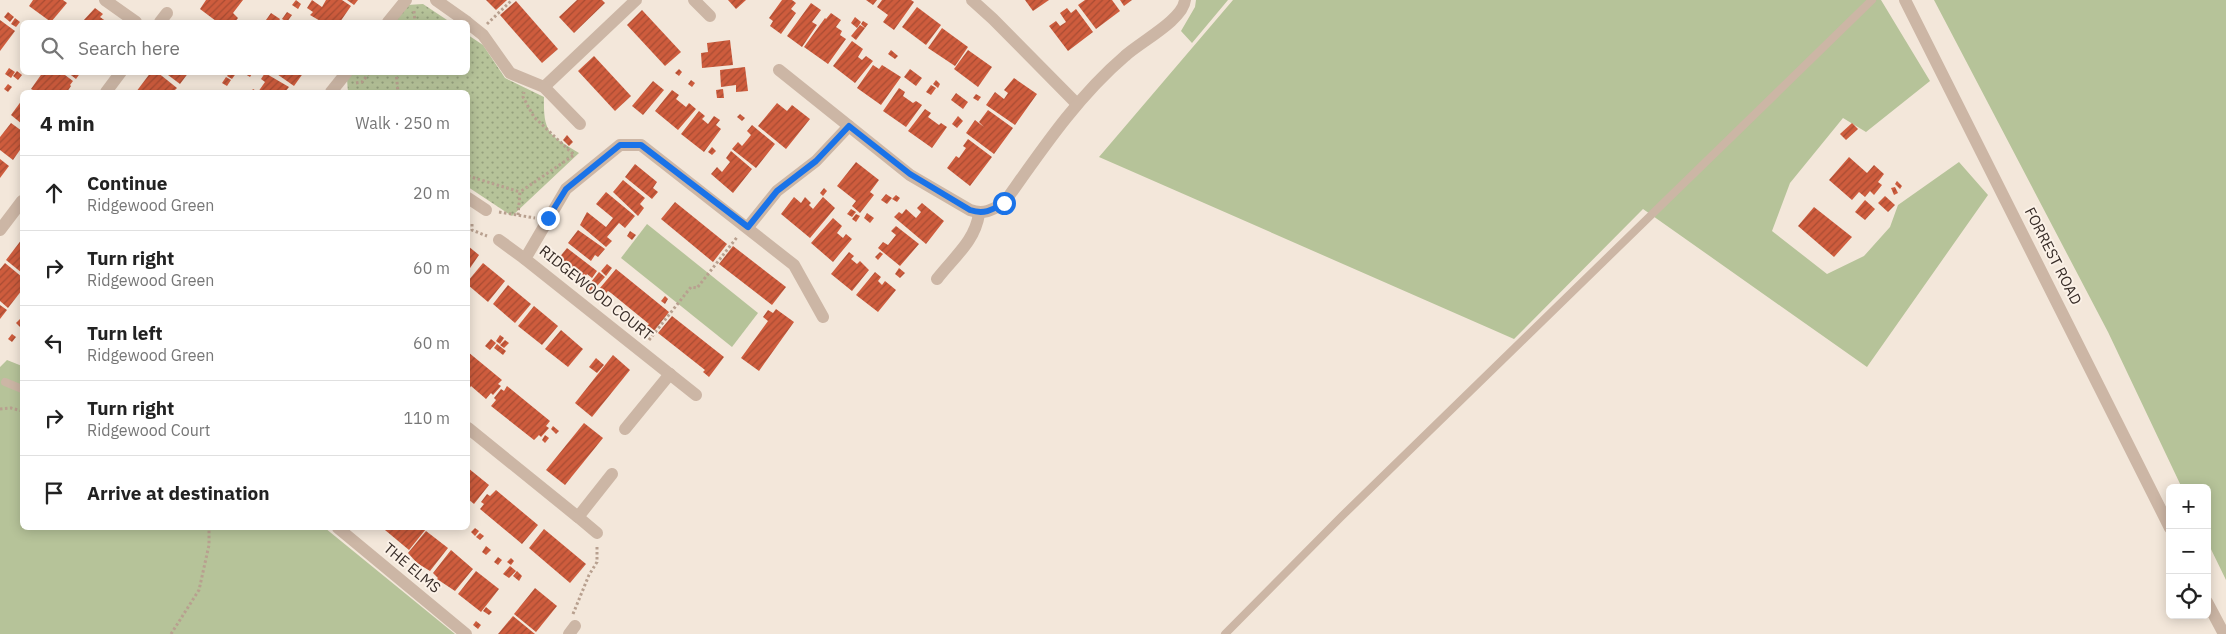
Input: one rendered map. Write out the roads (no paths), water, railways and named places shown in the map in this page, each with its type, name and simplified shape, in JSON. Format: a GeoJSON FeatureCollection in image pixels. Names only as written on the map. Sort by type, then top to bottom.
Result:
{"type":"FeatureCollection","features":[{"type":"Feature","properties":{"kind":"street"},"geometry":{"type":"LineString","coordinates":[[105,0],[133,20]]}},
{"type":"Feature","properties":{"kind":"street"},"geometry":{"type":"LineString","coordinates":[[390,20],[406,0]]}},
{"type":"Feature","properties":{"kind":"street"},"geometry":{"type":"LineString","coordinates":[[436,0],[463,20]]}},
{"type":"Feature","properties":{"kind":"street"},"geometry":{"type":"LineString","coordinates":[[544,87],[636,0]]}},
{"type":"Feature","properties":{"kind":"street"},"geometry":{"type":"LineString","coordinates":[[694,0],[710,16]]}},
{"type":"Feature","properties":{"kind":"street"},"geometry":{"type":"LineString","coordinates":[[972,0],[1076,103]]}},
{"type":"Feature","properties":{"kind":"street"},"geometry":{"type":"LineString","coordinates":[[779,70],[910,174],[979,214],[988,212],[1004,203],[1076,103],[1125,55],[1175,18],[1185,5],[1185,0]]}},
{"type":"Feature","properties":{"kind":"street","name":"FORREST ROAD"},"geometry":{"type":"LineString","coordinates":[[1905,0],[2166,520]]}},
{"type":"Feature","properties":{"kind":"street"},"geometry":{"type":"LineString","coordinates":[[470,25],[483,34],[510,73],[544,87],[580,124]]}},
{"type":"Feature","properties":{"kind":"street"},"geometry":{"type":"LineString","coordinates":[[108,90],[119,75]]}},
{"type":"Feature","properties":{"kind":"street"},"geometry":{"type":"LineString","coordinates":[[336,90],[345,75]]}},
{"type":"Feature","properties":{"kind":"street"},"geometry":{"type":"LineString","coordinates":[[747,226],[777,191],[816,161],[849,126]]}},
{"type":"Feature","properties":{"kind":"street","name":"RIDGEWOOD COURT"},"geometry":{"type":"LineString","coordinates":[[696,395],[525,258],[566,189],[620,145],[641,145],[747,226],[794,265],[823,317]]}},
{"type":"Feature","properties":{"kind":"street"},"geometry":{"type":"LineString","coordinates":[[470,199],[486,210]]}},
{"type":"Feature","properties":{"kind":"street"},"geometry":{"type":"LineString","coordinates":[[0,230],[20,205]]}},
{"type":"Feature","properties":{"kind":"street"},"geometry":{"type":"LineString","coordinates":[[937,279],[973,234],[977,227],[979,214]]}},
{"type":"Feature","properties":{"kind":"street"},"geometry":{"type":"LineString","coordinates":[[499,240],[525,258]]}},
{"type":"Feature","properties":{"kind":"street"},"geometry":{"type":"LineString","coordinates":[[625,429],[670,374]]}},
{"type":"Feature","properties":{"kind":"street"},"geometry":{"type":"LineString","coordinates":[[470,430],[597,533]]}},
{"type":"Feature","properties":{"kind":"street"},"geometry":{"type":"LineString","coordinates":[[578,517],[612,474]]}},
{"type":"Feature","properties":{"kind":"street","name":"THE ELMS"},"geometry":{"type":"LineString","coordinates":[[340,530],[466,634]]}},
{"type":"Feature","properties":{"kind":"street"},"geometry":{"type":"LineString","coordinates":[[2211,610],[2224,634]]}},
{"type":"Feature","properties":{"kind":"lane"},"geometry":{"type":"LineString","coordinates":[[1225,634],[1341,517],[1872,0]]}},
{"type":"Feature","properties":{"kind":"lane"},"geometry":{"type":"LineString","coordinates":[[6,382],[20,388]]}}]}
